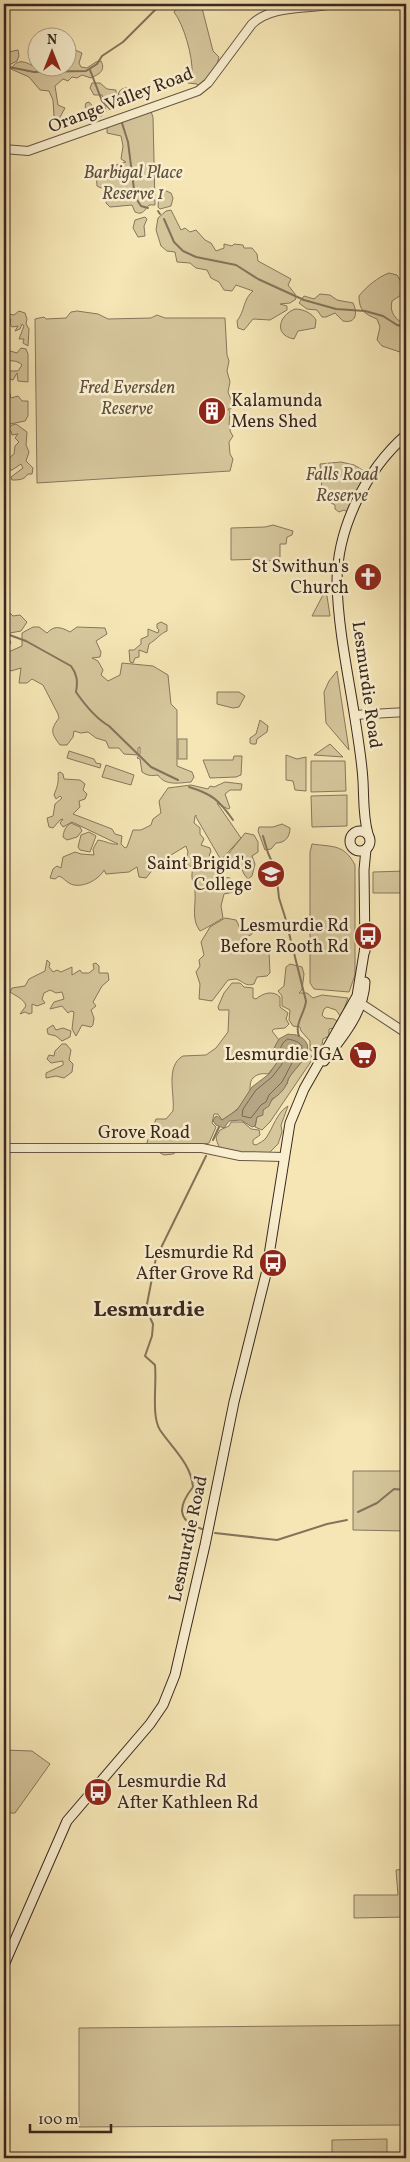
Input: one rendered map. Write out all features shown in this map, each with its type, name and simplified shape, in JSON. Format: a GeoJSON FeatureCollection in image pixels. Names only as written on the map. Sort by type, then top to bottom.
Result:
{"type":"FeatureCollection","features":[{"type":"Feature","properties":{"kind":"main road","name":"Lesmurdie Road"},"geometry":{"type":"LineString","coordinates":[[362,849],[370,842],[364,809],[363,774],[339,608],[337,582],[339,563],[348,524],[364,488],[379,464],[406,435]]}},
{"type":"Feature","properties":{"kind":"main road","name":"Lesmurdie Road"},"geometry":{"type":"LineString","coordinates":[[362,849],[353,847],[351,839],[357,832],[364,809]]}},
{"type":"Feature","properties":{"kind":"main road"},"geometry":{"type":"LineString","coordinates":[[357,832],[363,831],[368,834]]}},
{"type":"Feature","properties":{"kind":"main road","name":"Lesmurdie Road"},"geometry":{"type":"LineString","coordinates":[[4,1965],[67,1821],[150,1724],[163,1705],[175,1675],[205,1545],[234,1402],[266,1274],[283,1157],[290,1123],[297,1103],[309,1079],[340,1040],[359,1005],[359,990],[365,947],[362,849]]}},
{"type":"Feature","properties":{"kind":"street","name":"Orange Valley Road"},"geometry":{"type":"LineString","coordinates":[[4,150],[28,151],[198,91],[208,83],[252,24],[261,16],[276,11],[334,4]]}},
{"type":"Feature","properties":{"kind":"street"},"geometry":{"type":"LineString","coordinates":[[354,715],[406,712]]}},
{"type":"Feature","properties":{"kind":"street"},"geometry":{"type":"LineString","coordinates":[[359,1005],[406,1033]]}},
{"type":"Feature","properties":{"kind":"street","name":"Grove Road"},"geometry":{"type":"LineString","coordinates":[[4,1148],[202,1148],[240,1156],[283,1157]]}},
{"type":"Feature","properties":{"kind":"green space"},"geometry":{"type":"Polygon","coordinates":[[[174,4],[201,4],[213,51],[219,57],[218,69],[199,90],[197,84],[188,83],[192,74],[191,59],[187,41],[174,12],[176,9],[174,4]]]}},
{"type":"Feature","properties":{"kind":"green space"},"geometry":{"type":"Polygon","coordinates":[[[18,50],[19,56],[17,61],[9,65],[4,63],[4,53],[18,50]]]}},
{"type":"Feature","properties":{"kind":"green space"},"geometry":{"type":"Polygon","coordinates":[[[78,51],[82,53],[79,63],[81,67],[87,68],[101,61],[103,67],[99,74],[91,78],[82,75],[78,77],[78,51]]]}},
{"type":"Feature","properties":{"kind":"green space"},"geometry":{"type":"Polygon","coordinates":[[[25,62],[28,64],[28,77],[11,69],[17,63],[25,62]]]}},
{"type":"Feature","properties":{"kind":"green space"},"geometry":{"type":"Polygon","coordinates":[[[30,78],[71,78],[68,81],[63,79],[55,86],[58,105],[65,108],[59,119],[54,116],[53,100],[49,91],[40,90],[30,78]]]}},
{"type":"Feature","properties":{"kind":"green space"},"geometry":{"type":"Polygon","coordinates":[[[92,83],[100,83],[107,89],[116,90],[116,97],[112,100],[113,108],[105,104],[102,95],[94,95],[90,88],[92,83]]]}},
{"type":"Feature","properties":{"kind":"green space"},"geometry":{"type":"Polygon","coordinates":[[[126,88],[132,90],[134,96],[132,102],[126,104],[120,102],[118,96],[120,90],[126,88]]]}},
{"type":"Feature","properties":{"kind":"green space"},"geometry":{"type":"Polygon","coordinates":[[[89,102],[95,109],[99,104],[105,106],[106,112],[102,116],[93,115],[85,107],[86,103],[89,102]]]}},
{"type":"Feature","properties":{"kind":"green space","name":"Barbigal Place Reserve 1"},"geometry":{"type":"Polygon","coordinates":[[[150,109],[153,117],[155,205],[149,205],[144,212],[140,213],[135,212],[132,205],[110,207],[106,203],[107,195],[103,191],[105,186],[101,188],[97,186],[96,171],[126,162],[121,159],[123,146],[121,136],[107,133],[107,126],[150,109]]]}},
{"type":"Feature","properties":{"kind":"green space"},"geometry":{"type":"Polygon","coordinates":[[[164,190],[171,193],[173,198],[171,206],[160,209],[158,207],[159,191],[164,190]]]}},
{"type":"Feature","properties":{"kind":"green space"},"geometry":{"type":"Polygon","coordinates":[[[171,210],[181,230],[185,228],[190,232],[196,230],[205,240],[211,243],[216,251],[224,248],[224,244],[232,246],[234,244],[243,245],[244,248],[252,248],[257,254],[258,261],[291,279],[288,285],[295,294],[296,299],[290,303],[280,304],[287,306],[287,310],[270,320],[253,319],[244,330],[238,328],[237,321],[247,298],[253,291],[236,285],[232,291],[224,290],[219,282],[211,278],[207,270],[196,268],[190,263],[177,262],[175,252],[167,251],[161,246],[156,230],[158,218],[166,211],[171,210]]]}},
{"type":"Feature","properties":{"kind":"green space"},"geometry":{"type":"Polygon","coordinates":[[[145,217],[147,219],[144,226],[145,236],[138,237],[133,228],[135,220],[145,217]]]}},
{"type":"Feature","properties":{"kind":"green space"},"geometry":{"type":"Polygon","coordinates":[[[389,273],[397,275],[404,293],[392,301],[391,305],[394,316],[406,325],[406,354],[382,346],[377,340],[380,327],[377,319],[366,313],[360,305],[359,296],[369,286],[389,273]]]}},
{"type":"Feature","properties":{"kind":"green space"},"geometry":{"type":"Polygon","coordinates":[[[320,294],[330,295],[337,300],[353,303],[355,317],[351,321],[343,321],[335,313],[322,317],[317,310],[307,309],[299,303],[304,296],[314,299],[320,294]]]}},
{"type":"Feature","properties":{"kind":"green space"},"geometry":{"type":"Polygon","coordinates":[[[295,309],[307,312],[316,320],[315,328],[298,331],[294,339],[287,337],[283,333],[281,325],[285,316],[295,309]]]}},
{"type":"Feature","properties":{"kind":"green space"},"geometry":{"type":"Polygon","coordinates":[[[19,311],[25,313],[27,319],[26,324],[29,329],[28,346],[23,343],[24,339],[19,339],[24,326],[22,324],[20,329],[15,331],[18,326],[12,327],[10,324],[11,319],[5,319],[9,314],[14,315],[19,311]]]}},
{"type":"Feature","properties":{"kind":"green space","name":"Fred Eversden Reserve"},"geometry":{"type":"Polygon","coordinates":[[[71,312],[98,314],[108,319],[151,318],[157,315],[165,318],[225,318],[229,361],[227,371],[230,382],[228,392],[233,404],[231,409],[228,409],[230,412],[230,431],[233,436],[229,442],[230,454],[233,459],[230,471],[37,483],[35,319],[44,317],[46,319],[66,318],[71,312]]]}},
{"type":"Feature","properties":{"kind":"green space"},"geometry":{"type":"Polygon","coordinates":[[[21,348],[26,349],[28,354],[28,382],[18,381],[17,373],[13,380],[9,379],[5,383],[9,371],[18,371],[22,365],[13,361],[4,362],[4,356],[10,351],[17,353],[21,348]]]}},
{"type":"Feature","properties":{"kind":"green space"},"geometry":{"type":"Polygon","coordinates":[[[4,387],[9,390],[11,398],[18,396],[22,401],[28,401],[28,416],[25,421],[10,424],[6,417],[4,418],[4,387]]]}},
{"type":"Feature","properties":{"kind":"green space"},"geometry":{"type":"Polygon","coordinates":[[[16,424],[27,432],[26,445],[29,452],[26,461],[33,468],[32,474],[28,474],[21,479],[12,480],[11,477],[23,468],[21,464],[12,470],[4,471],[4,462],[14,454],[15,446],[19,442],[15,438],[18,434],[12,435],[8,429],[16,424]]]}},
{"type":"Feature","properties":{"kind":"green space","name":"Falls Road Reserve"},"geometry":{"type":"Polygon","coordinates":[[[341,462],[354,465],[371,475],[351,514],[344,510],[339,512],[335,509],[335,505],[320,497],[322,490],[320,464],[341,462]]]}},
{"type":"Feature","properties":{"kind":"green space"},"geometry":{"type":"Polygon","coordinates":[[[273,525],[293,531],[292,535],[287,537],[286,544],[280,544],[280,559],[269,561],[263,566],[262,559],[231,560],[231,528],[273,525]]]}},
{"type":"Feature","properties":{"kind":"green space"},"geometry":{"type":"Polygon","coordinates":[[[324,593],[327,596],[330,616],[312,616],[324,593]]]}},
{"type":"Feature","properties":{"kind":"green space"},"geometry":{"type":"Polygon","coordinates":[[[4,607],[13,616],[20,615],[27,622],[21,631],[10,633],[8,636],[11,643],[4,648],[4,607]]]}},
{"type":"Feature","properties":{"kind":"green space"},"geometry":{"type":"Polygon","coordinates":[[[161,622],[167,625],[167,631],[149,644],[147,653],[139,650],[139,657],[135,658],[133,663],[130,662],[129,650],[134,650],[141,644],[141,639],[148,636],[148,629],[158,633],[157,624],[161,622]]]}},
{"type":"Feature","properties":{"kind":"green space"},"geometry":{"type":"Polygon","coordinates":[[[33,627],[39,627],[47,633],[55,628],[61,628],[70,632],[77,627],[105,628],[107,634],[96,641],[101,652],[100,657],[92,658],[98,661],[103,670],[101,675],[108,681],[120,675],[122,663],[153,666],[168,675],[171,704],[177,710],[177,766],[192,772],[194,777],[191,782],[168,782],[158,775],[151,776],[146,774],[142,772],[140,759],[137,758],[140,754],[140,747],[138,748],[138,755],[124,754],[119,748],[109,748],[106,741],[96,738],[88,732],[74,731],[73,737],[67,745],[60,745],[53,731],[59,718],[58,714],[43,685],[32,679],[27,683],[19,683],[21,668],[11,671],[5,661],[4,654],[22,646],[22,633],[33,627]]]}},
{"type":"Feature","properties":{"kind":"green space"},"geometry":{"type":"Polygon","coordinates":[[[337,671],[349,750],[326,723],[324,692],[329,681],[337,671]]]}},
{"type":"Feature","properties":{"kind":"green space"},"geometry":{"type":"Polygon","coordinates":[[[217,692],[239,692],[245,696],[239,707],[233,708],[217,704],[217,692]]]}},
{"type":"Feature","properties":{"kind":"green space"},"geometry":{"type":"Polygon","coordinates":[[[260,720],[268,726],[267,732],[257,739],[256,744],[252,744],[250,743],[250,738],[256,734],[260,720]]]}},
{"type":"Feature","properties":{"kind":"green space"},"geometry":{"type":"Polygon","coordinates":[[[178,739],[187,739],[187,759],[178,759],[178,739]]]}},
{"type":"Feature","properties":{"kind":"green space"},"geometry":{"type":"Polygon","coordinates":[[[330,744],[343,757],[314,755],[330,744]]]}},
{"type":"Feature","properties":{"kind":"green space"},"geometry":{"type":"Polygon","coordinates":[[[69,751],[94,759],[96,763],[101,764],[100,768],[67,758],[69,751]]]}},
{"type":"Feature","properties":{"kind":"green space"},"geometry":{"type":"Polygon","coordinates":[[[286,755],[297,759],[306,757],[306,791],[295,790],[293,781],[286,780],[286,755]]]}},
{"type":"Feature","properties":{"kind":"green space"},"geometry":{"type":"Polygon","coordinates":[[[234,756],[242,756],[241,775],[236,777],[210,778],[203,760],[233,760],[234,756]]]}},
{"type":"Feature","properties":{"kind":"green space"},"geometry":{"type":"Polygon","coordinates":[[[311,761],[345,761],[346,791],[311,792],[311,761]]]}},
{"type":"Feature","properties":{"kind":"green space"},"geometry":{"type":"Polygon","coordinates":[[[106,765],[134,775],[131,785],[102,777],[106,765]]]}},
{"type":"Feature","properties":{"kind":"green space"},"geometry":{"type":"Polygon","coordinates":[[[58,773],[63,774],[64,779],[80,780],[85,784],[83,790],[87,794],[85,799],[79,801],[80,807],[73,814],[112,829],[115,834],[122,836],[121,844],[125,848],[133,830],[141,830],[151,825],[153,819],[161,813],[159,801],[168,788],[191,785],[208,789],[210,786],[214,787],[225,782],[242,784],[241,790],[230,790],[225,794],[230,808],[228,809],[217,803],[241,838],[221,860],[196,815],[194,823],[200,828],[200,834],[204,839],[201,845],[210,848],[211,852],[209,855],[213,859],[211,863],[222,877],[230,878],[235,887],[234,892],[224,894],[221,906],[223,918],[200,931],[197,926],[195,892],[192,881],[193,868],[185,863],[188,852],[186,846],[161,861],[161,866],[154,868],[146,878],[139,877],[137,867],[129,872],[106,874],[104,870],[94,880],[84,885],[73,885],[59,876],[55,879],[50,878],[53,869],[57,866],[61,868],[63,857],[75,852],[94,855],[93,849],[98,840],[118,844],[72,822],[63,827],[60,823],[63,819],[53,828],[49,827],[47,818],[53,816],[55,804],[62,798],[60,796],[56,799],[54,795],[58,782],[58,773]]]}},
{"type":"Feature","properties":{"kind":"green space"},"geometry":{"type":"Polygon","coordinates":[[[347,795],[347,826],[312,827],[311,796],[347,795]]]}},
{"type":"Feature","properties":{"kind":"green space"},"geometry":{"type":"Polygon","coordinates":[[[71,823],[80,827],[82,831],[77,837],[67,840],[63,837],[64,832],[71,823]]]}},
{"type":"Feature","properties":{"kind":"green space"},"geometry":{"type":"Polygon","coordinates":[[[282,824],[290,828],[288,837],[282,842],[276,843],[271,849],[265,850],[258,831],[259,827],[273,827],[282,824]]]}},
{"type":"Feature","properties":{"kind":"green space"},"geometry":{"type":"Polygon","coordinates":[[[89,832],[96,836],[90,852],[80,850],[78,847],[81,835],[89,832]]]}},
{"type":"Feature","properties":{"kind":"green space"},"geometry":{"type":"Polygon","coordinates":[[[245,833],[254,835],[258,842],[258,852],[252,856],[255,864],[252,876],[248,879],[240,865],[234,865],[230,870],[227,870],[226,865],[221,868],[228,855],[245,833]]]}},
{"type":"Feature","properties":{"kind":"green space"},"geometry":{"type":"Polygon","coordinates":[[[312,844],[332,846],[342,850],[347,853],[355,865],[355,975],[349,992],[314,989],[310,983],[310,852],[312,844]]]}},
{"type":"Feature","properties":{"kind":"green space"},"geometry":{"type":"Polygon","coordinates":[[[406,871],[406,893],[373,893],[373,872],[406,871]]]}},
{"type":"Feature","properties":{"kind":"green space"},"geometry":{"type":"Polygon","coordinates":[[[225,918],[236,920],[240,928],[251,926],[254,928],[252,934],[247,937],[246,943],[253,944],[269,952],[270,973],[267,976],[257,977],[254,984],[251,985],[236,979],[228,980],[212,1001],[199,999],[200,984],[196,972],[200,966],[199,960],[204,955],[201,942],[210,927],[225,918]]]}},
{"type":"Feature","properties":{"kind":"green space"},"geometry":{"type":"Polygon","coordinates":[[[47,960],[53,972],[57,970],[61,972],[72,967],[72,975],[80,970],[82,973],[89,973],[94,969],[93,964],[96,963],[99,966],[99,973],[108,973],[109,980],[102,986],[93,1002],[96,1006],[91,1010],[94,1018],[93,1025],[91,1027],[82,1025],[76,1036],[72,1029],[74,1012],[68,1013],[62,1006],[50,1009],[54,1002],[64,999],[62,992],[56,993],[50,990],[44,993],[42,999],[45,1003],[37,1006],[32,1004],[32,1013],[25,1012],[20,1014],[26,1006],[24,1001],[10,992],[12,988],[25,986],[29,979],[45,971],[47,960]]]}},
{"type":"Feature","properties":{"kind":"green space"},"geometry":{"type":"Polygon","coordinates":[[[290,964],[302,967],[304,974],[302,990],[299,993],[307,993],[313,998],[322,995],[348,998],[341,1017],[336,1010],[327,1007],[324,1009],[322,1015],[325,1018],[337,1021],[334,1028],[329,1029],[329,1036],[323,1039],[322,1045],[314,1052],[310,1050],[310,1041],[301,1031],[300,1027],[293,1026],[289,1020],[290,1010],[282,1006],[282,996],[278,991],[284,986],[286,967],[290,964]]]}},
{"type":"Feature","properties":{"kind":"green space"},"geometry":{"type":"Polygon","coordinates":[[[232,983],[240,983],[244,987],[253,988],[253,998],[256,999],[268,993],[280,997],[280,1007],[288,1013],[286,1019],[289,1024],[285,1028],[272,1031],[279,1040],[273,1050],[274,1057],[278,1062],[268,1074],[260,1074],[253,1078],[247,1097],[234,1112],[222,1120],[218,1114],[214,1114],[212,1123],[216,1127],[209,1143],[164,1155],[146,1145],[156,1119],[166,1119],[173,1111],[172,1073],[174,1066],[183,1056],[206,1055],[216,1048],[228,1032],[229,1010],[219,1010],[218,1007],[224,993],[232,983]]]}},
{"type":"Feature","properties":{"kind":"green space"},"geometry":{"type":"Polygon","coordinates":[[[53,1025],[56,1030],[63,1028],[71,1031],[70,1037],[62,1041],[56,1036],[48,1034],[47,1029],[53,1025]]]}},
{"type":"Feature","properties":{"kind":"green space"},"geometry":{"type":"Polygon","coordinates":[[[62,1044],[66,1044],[71,1050],[69,1060],[73,1064],[72,1072],[64,1078],[56,1076],[46,1078],[46,1073],[63,1065],[63,1061],[51,1063],[47,1059],[49,1055],[54,1056],[55,1051],[62,1044]]]}},
{"type":"Feature","properties":{"kind":"green space"},"geometry":{"type":"Polygon","coordinates":[[[309,1053],[312,1060],[270,1122],[262,1130],[255,1127],[257,1117],[262,1115],[263,1110],[287,1084],[289,1077],[309,1053]]]}},
{"type":"Feature","properties":{"kind":"green space"},"geometry":{"type":"Polygon","coordinates":[[[288,1106],[281,1125],[282,1132],[278,1144],[268,1154],[233,1153],[220,1148],[218,1145],[216,1137],[220,1130],[229,1126],[231,1122],[243,1122],[251,1129],[259,1130],[260,1135],[253,1140],[253,1144],[256,1145],[265,1139],[278,1116],[288,1106]]]}},
{"type":"Feature","properties":{"kind":"green space"},"geometry":{"type":"Polygon","coordinates":[[[353,1471],[406,1471],[406,1531],[353,1530],[353,1471]]]}},
{"type":"Feature","properties":{"kind":"green space"},"geometry":{"type":"Polygon","coordinates":[[[4,1750],[32,1751],[50,1764],[15,1813],[4,1813],[4,1750]]]}},
{"type":"Feature","properties":{"kind":"green space"},"geometry":{"type":"Polygon","coordinates":[[[406,1869],[406,1917],[354,1918],[354,1895],[398,1895],[396,1870],[406,1869]]]}},
{"type":"Feature","properties":{"kind":"green space"},"geometry":{"type":"Polygon","coordinates":[[[406,2025],[406,2125],[79,2127],[79,2028],[406,2025]]]}},
{"type":"Feature","properties":{"kind":"green space"},"geometry":{"type":"Polygon","coordinates":[[[387,2139],[387,2158],[332,2158],[332,2140],[387,2139]]]}},
{"type":"Feature","properties":{"kind":"water"},"geometry":{"type":"Polygon","coordinates":[[[288,1034],[298,1035],[305,1041],[308,1046],[307,1052],[288,1079],[284,1089],[263,1110],[263,1115],[257,1117],[255,1126],[252,1127],[241,1120],[229,1121],[224,1128],[216,1125],[213,1121],[215,1117],[217,1116],[222,1120],[237,1110],[252,1087],[269,1074],[278,1061],[272,1052],[279,1039],[288,1034]]]}},
{"type":"Feature","properties":{"kind":"waterway"},"geometry":{"type":"LineString","coordinates":[[4,66],[34,72],[86,71],[97,64],[102,56],[123,42],[156,9],[170,4]]}},
{"type":"Feature","properties":{"kind":"waterway"},"geometry":{"type":"LineString","coordinates":[[90,70],[102,101],[110,109]]}},
{"type":"Feature","properties":{"kind":"waterway"},"geometry":{"type":"LineString","coordinates":[[122,123],[128,142],[135,197],[141,206],[148,208]]}},
{"type":"Feature","properties":{"kind":"waterway"},"geometry":{"type":"LineString","coordinates":[[164,219],[174,242],[183,251],[196,257],[236,265],[258,279],[304,300],[336,309],[365,311],[383,316],[397,325],[406,327]]}},
{"type":"Feature","properties":{"kind":"waterway"},"geometry":{"type":"LineString","coordinates":[[4,633],[26,641],[71,666],[75,672],[76,692],[91,711],[151,767],[178,780]]}},
{"type":"Feature","properties":{"kind":"waterway"},"geometry":{"type":"LineString","coordinates":[[189,787],[204,792],[214,799],[233,820]]}},
{"type":"Feature","properties":{"kind":"waterway"},"geometry":{"type":"LineString","coordinates":[[263,836],[276,871],[279,898],[306,1001],[298,1027],[299,1036]]}},
{"type":"Feature","properties":{"kind":"waterway"},"geometry":{"type":"LineString","coordinates":[[213,1140],[219,1127]]}},
{"type":"Feature","properties":{"kind":"waterway"},"geometry":{"type":"LineString","coordinates":[[202,1529],[188,1522],[182,1512],[184,1500],[193,1487],[192,1479],[181,1457],[157,1424],[155,1365],[145,1356],[152,1336],[153,1324],[146,1309],[156,1258],[206,1156]]}},
{"type":"Feature","properties":{"kind":"waterway"},"geometry":{"type":"LineString","coordinates":[[358,1512],[377,1503],[394,1489],[406,1490]]}},
{"type":"Feature","properties":{"kind":"waterway"},"geometry":{"type":"LineString","coordinates":[[215,1533],[277,1540],[327,1524],[347,1520]]}},
{"type":"Feature","properties":{"kind":"place","name":"Kalamunda Mens Shed"},"geometry":{"type":"Point","coordinates":[212,411]}},
{"type":"Feature","properties":{"kind":"place","name":"St Swithun's Church"},"geometry":{"type":"Point","coordinates":[368,577]}},
{"type":"Feature","properties":{"kind":"place","name":"Saint Brigid's College"},"geometry":{"type":"Point","coordinates":[271,874]}},
{"type":"Feature","properties":{"kind":"place","name":"Lesmurdie Rd Before Rooth Rd"},"geometry":{"type":"Point","coordinates":[368,936]}},
{"type":"Feature","properties":{"kind":"place","name":"Lesmurdie IGA"},"geometry":{"type":"Point","coordinates":[363,1055]}},
{"type":"Feature","properties":{"kind":"place","name":"Lesmurdie Rd After Grove Rd"},"geometry":{"type":"Point","coordinates":[273,1263]}},
{"type":"Feature","properties":{"kind":"place","name":"Lesmurdie Rd After Kathleen Rd"},"geometry":{"type":"Point","coordinates":[98,1792]}},
{"type":"Feature","properties":{"kind":"district","name":"Lesmurdie"},"geometry":{"type":"Point","coordinates":[149,1310]}}]}
